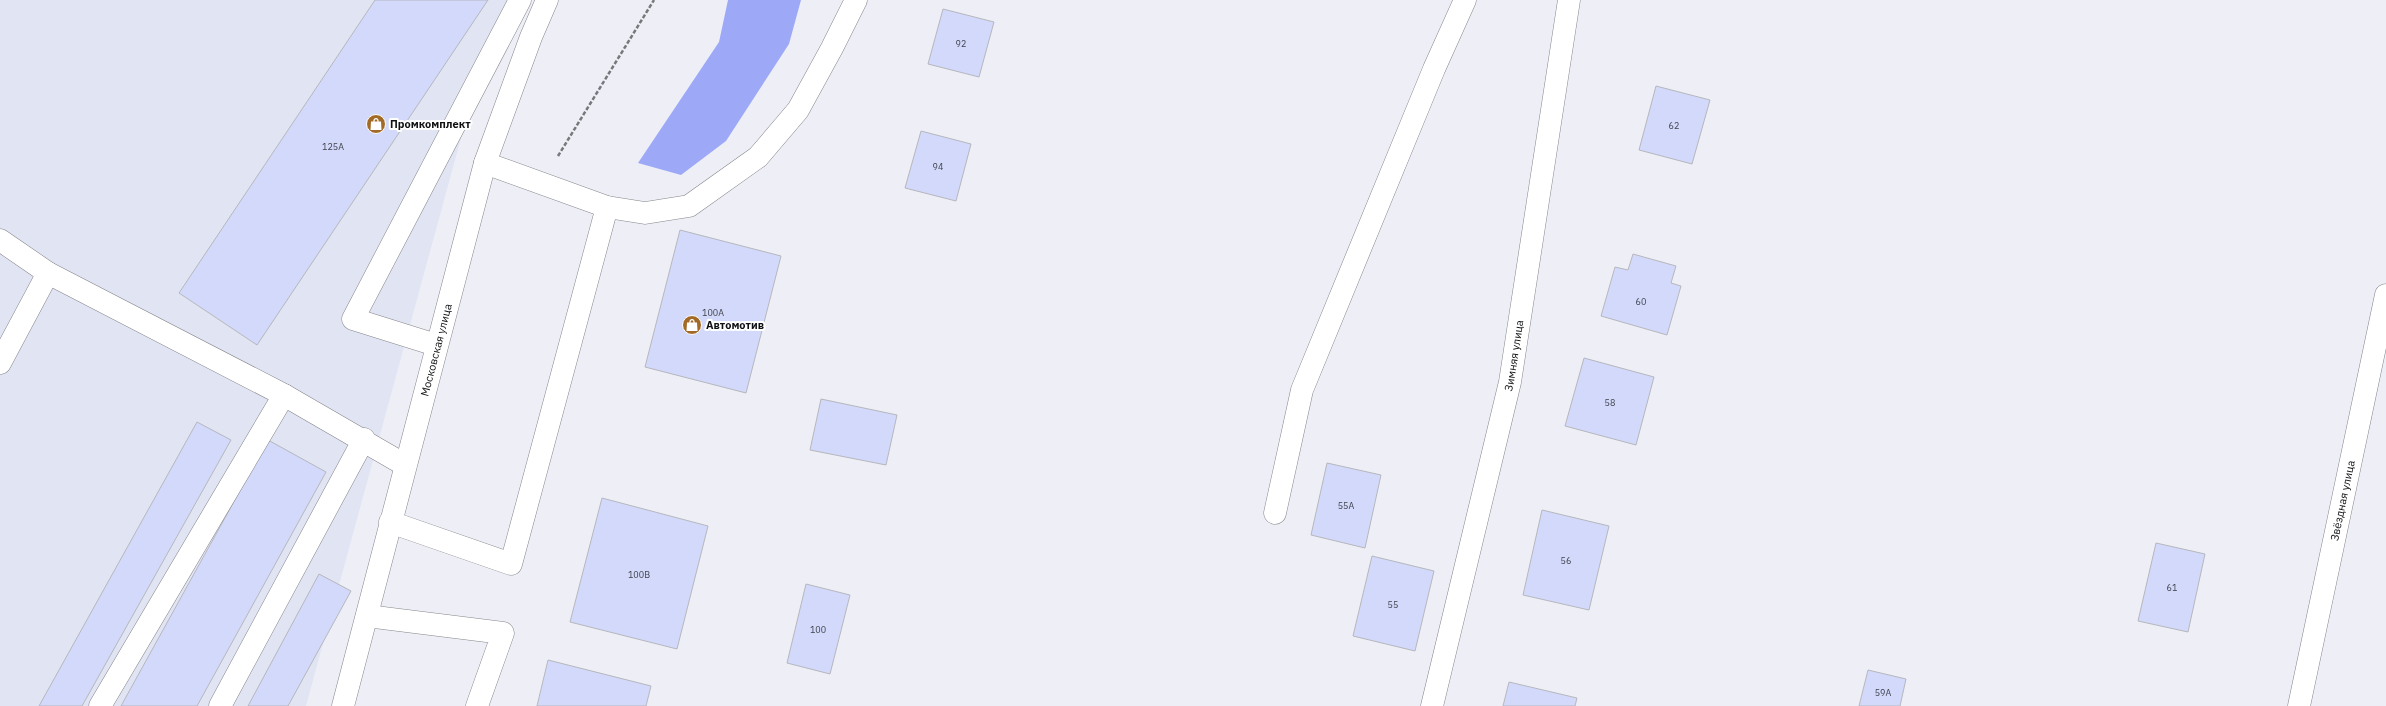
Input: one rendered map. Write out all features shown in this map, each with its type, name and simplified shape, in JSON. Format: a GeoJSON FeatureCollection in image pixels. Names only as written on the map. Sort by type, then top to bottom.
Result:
{"type":"FeatureCollection","features":[{"type":"Feature","properties":{"kind":"street"},"geometry":{"type":"LineString","coordinates":[[436,345],[353,319],[520,0]]}},
{"type":"Feature","properties":{"kind":"street","name":"Московская улица"},"geometry":{"type":"LineString","coordinates":[[343,706],[436,345],[485,163],[531,37],[547,0]]}},
{"type":"Feature","properties":{"kind":"street"},"geometry":{"type":"LineString","coordinates":[[485,163],[607,207],[645,212],[689,206],[758,158],[798,110],[856,0]]}},
{"type":"Feature","properties":{"kind":"street"},"geometry":{"type":"LineString","coordinates":[[1276,513],[1302,390],[1434,70],[1465,0]]}},
{"type":"Feature","properties":{"kind":"street","name":"Зимняя улица"},"geometry":{"type":"LineString","coordinates":[[1432,706],[1510,382],[1569,0]]}},
{"type":"Feature","properties":{"kind":"street"},"geometry":{"type":"LineString","coordinates":[[390,522],[511,564],[607,207]]}},
{"type":"Feature","properties":{"kind":"street"},"geometry":{"type":"LineString","coordinates":[[0,240],[48,273],[284,395],[364,439],[405,465]]}},
{"type":"Feature","properties":{"kind":"street"},"geometry":{"type":"LineString","coordinates":[[0,363],[48,273]]}},
{"type":"Feature","properties":{"kind":"street","name":"Звёздная улица"},"geometry":{"type":"LineString","coordinates":[[2299,706],[2386,295]]}},
{"type":"Feature","properties":{"kind":"street"},"geometry":{"type":"LineString","coordinates":[[100,706],[284,395]]}},
{"type":"Feature","properties":{"kind":"street"},"geometry":{"type":"LineString","coordinates":[[220,706],[364,439]]}},
{"type":"Feature","properties":{"kind":"street"},"geometry":{"type":"LineString","coordinates":[[367,616],[503,633],[477,706]]}},
{"type":"Feature","properties":{"kind":"path"},"geometry":{"type":"LineString","coordinates":[[557,157],[654,0]]}},
{"type":"Feature","properties":{"kind":"shaded area"},"geometry":{"type":"Polygon","coordinates":[[[0,0],[515,0],[470,105],[306,706],[0,706],[0,0]]]}},
{"type":"Feature","properties":{"kind":"shaded area"},"geometry":{"type":"Polygon","coordinates":[[[728,0],[801,0],[789,44],[726,141],[681,175],[638,163],[719,42],[728,0]]]}},
{"type":"Feature","properties":{"kind":"building"},"geometry":{"type":"Polygon","coordinates":[[[375,0],[488,0],[257,345],[179,293],[375,0]]]}},
{"type":"Feature","properties":{"kind":"building"},"geometry":{"type":"Polygon","coordinates":[[[943,9],[994,22],[979,77],[928,64],[943,9]]]}},
{"type":"Feature","properties":{"kind":"building"},"geometry":{"type":"Polygon","coordinates":[[[1656,86],[1710,100],[1692,164],[1639,150],[1656,86]]]}},
{"type":"Feature","properties":{"kind":"building"},"geometry":{"type":"Polygon","coordinates":[[[921,131],[971,144],[956,201],[905,188],[921,131]]]}},
{"type":"Feature","properties":{"kind":"building"},"geometry":{"type":"Polygon","coordinates":[[[680,230],[781,256],[746,393],[645,367],[680,230]]]}},
{"type":"Feature","properties":{"kind":"building"},"geometry":{"type":"Polygon","coordinates":[[[1633,254],[1676,266],[1671,283],[1681,286],[1667,335],[1601,316],[1615,267],[1628,270],[1633,254]]]}},
{"type":"Feature","properties":{"kind":"building"},"geometry":{"type":"Polygon","coordinates":[[[1584,358],[1654,377],[1636,445],[1565,426],[1584,358]]]}},
{"type":"Feature","properties":{"kind":"building"},"geometry":{"type":"Polygon","coordinates":[[[821,399],[897,415],[886,465],[810,450],[821,399]]]}},
{"type":"Feature","properties":{"kind":"building"},"geometry":{"type":"Polygon","coordinates":[[[197,422],[231,440],[82,706],[39,706],[197,422]]]}},
{"type":"Feature","properties":{"kind":"building"},"geometry":{"type":"Polygon","coordinates":[[[268,440],[326,472],[197,706],[121,706],[268,440]]]}},
{"type":"Feature","properties":{"kind":"building"},"geometry":{"type":"Polygon","coordinates":[[[1327,463],[1381,475],[1365,548],[1311,535],[1327,463]]]}},
{"type":"Feature","properties":{"kind":"building"},"geometry":{"type":"Polygon","coordinates":[[[602,498],[708,526],[677,649],[570,622],[602,498]]]}},
{"type":"Feature","properties":{"kind":"building"},"geometry":{"type":"Polygon","coordinates":[[[1542,510],[1609,526],[1589,610],[1523,595],[1542,510]]]}},
{"type":"Feature","properties":{"kind":"building"},"geometry":{"type":"Polygon","coordinates":[[[2156,543],[2205,554],[2188,632],[2138,621],[2156,543]]]}},
{"type":"Feature","properties":{"kind":"building"},"geometry":{"type":"Polygon","coordinates":[[[1372,556],[1434,571],[1415,651],[1353,636],[1372,556]]]}},
{"type":"Feature","properties":{"kind":"building"},"geometry":{"type":"Polygon","coordinates":[[[319,574],[351,591],[288,706],[248,706],[319,574]]]}},
{"type":"Feature","properties":{"kind":"building"},"geometry":{"type":"Polygon","coordinates":[[[806,584],[850,595],[830,674],[787,663],[806,584]]]}},
{"type":"Feature","properties":{"kind":"building"},"geometry":{"type":"Polygon","coordinates":[[[548,660],[651,686],[646,706],[537,706],[548,660]]]}},
{"type":"Feature","properties":{"kind":"building"},"geometry":{"type":"Polygon","coordinates":[[[1868,670],[1906,679],[1900,706],[1859,706],[1868,670]]]}},
{"type":"Feature","properties":{"kind":"building"},"geometry":{"type":"Polygon","coordinates":[[[1509,682],[1577,698],[1575,706],[1503,706],[1509,682]]]}},
{"type":"Feature","properties":{"kind":"place","name":"Промкомплект"},"geometry":{"type":"Point","coordinates":[376,124]}},
{"type":"Feature","properties":{"kind":"place","name":"Автомотив"},"geometry":{"type":"Point","coordinates":[692,325]}}]}
